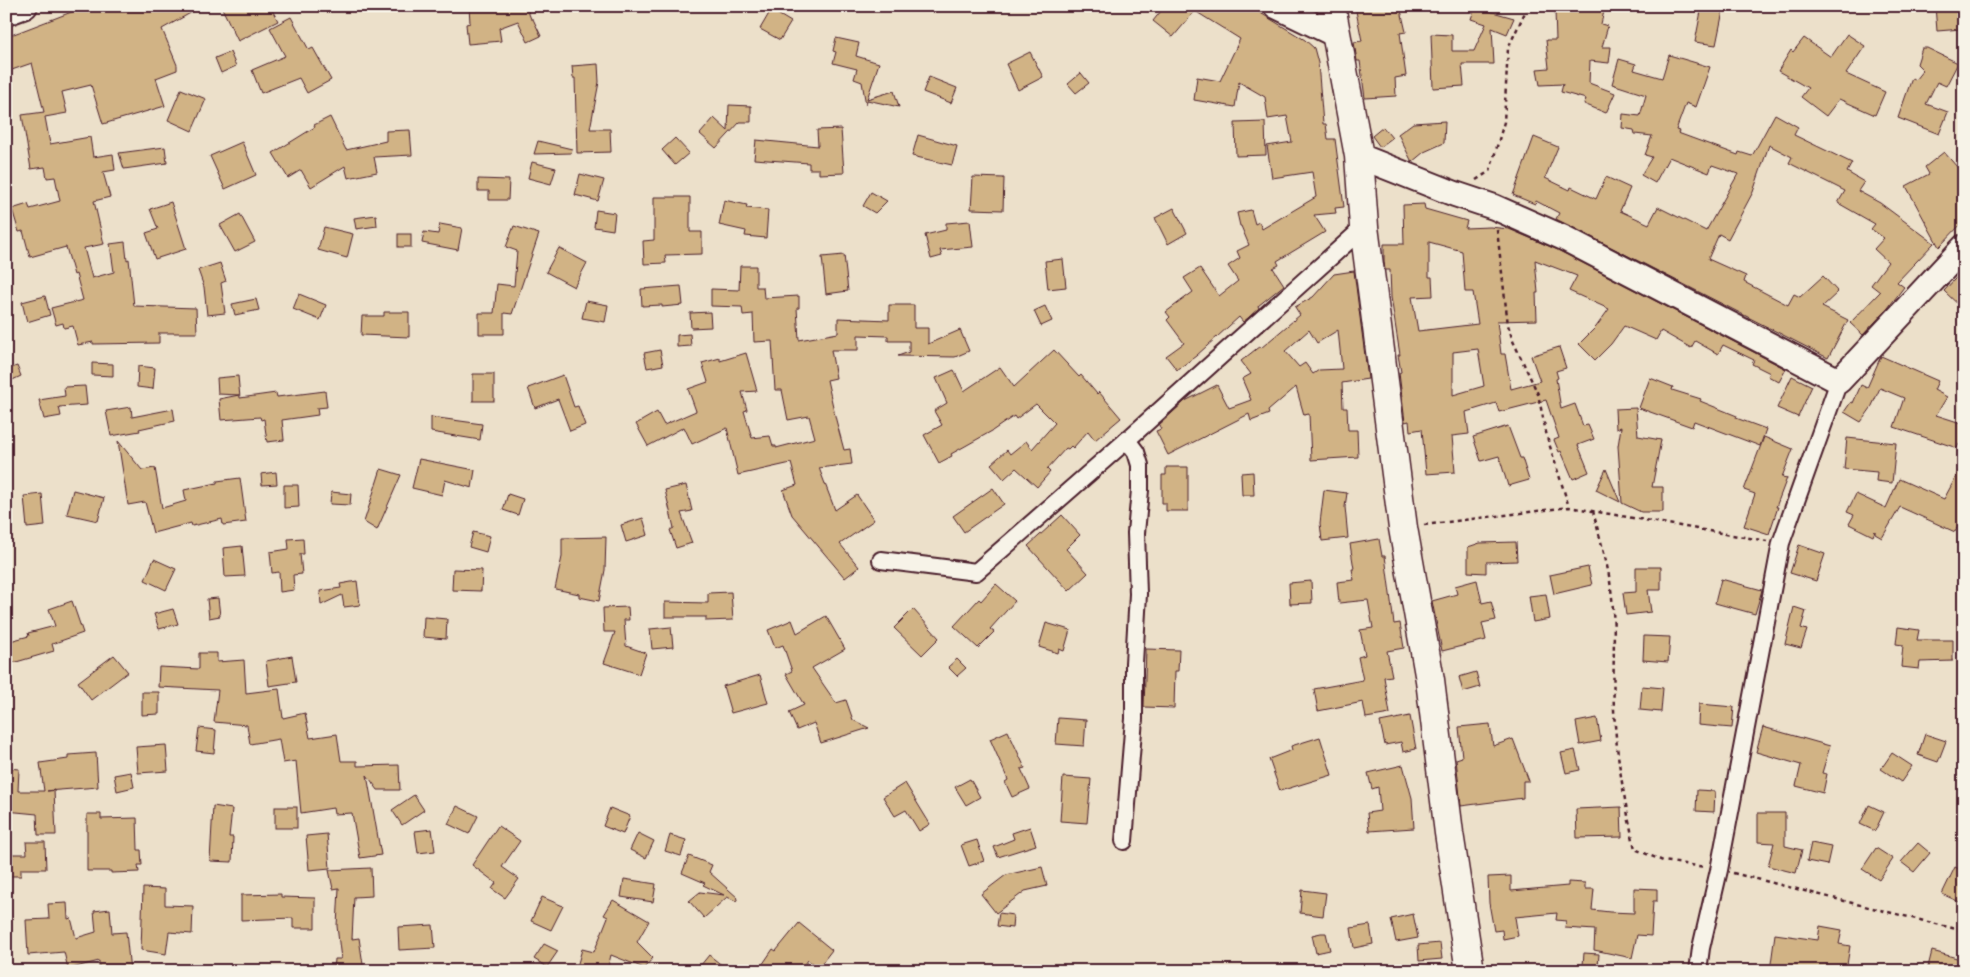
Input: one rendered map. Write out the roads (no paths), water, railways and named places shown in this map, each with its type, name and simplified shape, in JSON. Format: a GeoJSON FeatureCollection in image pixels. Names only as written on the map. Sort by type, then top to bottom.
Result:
{"type":"FeatureCollection","features":[{"type":"Feature","properties":{"kind":"highway"},"geometry":{"type":"LineString","coordinates":[[1332,6],[1359,156],[1364,227],[1403,528],[1430,680],[1449,833],[1470,971]]}},
{"type":"Feature","properties":{"kind":"street"},"geometry":{"type":"LineString","coordinates":[[6,13],[25,6]]}},
{"type":"Feature","properties":{"kind":"street"},"geometry":{"type":"LineString","coordinates":[[1281,7],[1336,35]]}},
{"type":"Feature","properties":{"kind":"street"},"geometry":{"type":"LineString","coordinates":[[1359,156],[1494,207],[1564,238],[1839,381]]}},
{"type":"Feature","properties":{"kind":"street"},"geometry":{"type":"LineString","coordinates":[[880,560],[976,572],[1127,440],[1364,227]]}},
{"type":"Feature","properties":{"kind":"street"},"geometry":{"type":"LineString","coordinates":[[1698,971],[1781,543],[1839,381],[1964,247]]}},
{"type":"Feature","properties":{"kind":"street"},"geometry":{"type":"LineString","coordinates":[[1124,841],[1133,735],[1134,663],[1138,594],[1136,533],[1140,490],[1140,465],[1136,452],[1127,440]]}}]}
